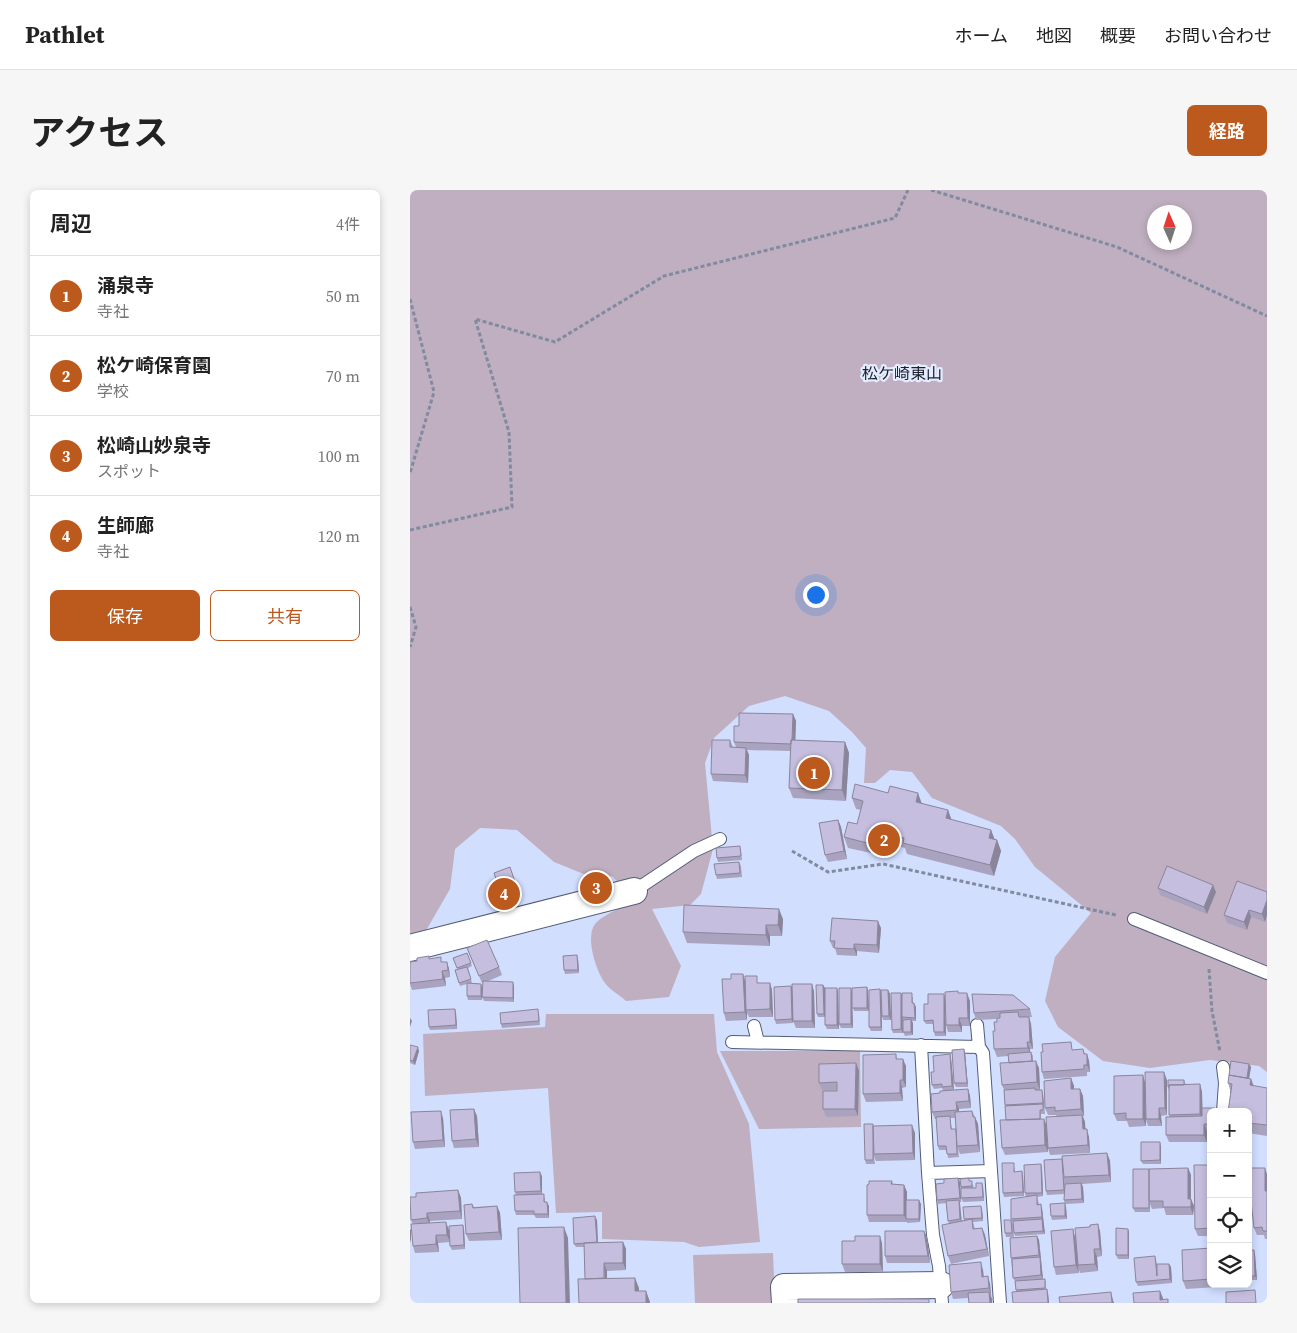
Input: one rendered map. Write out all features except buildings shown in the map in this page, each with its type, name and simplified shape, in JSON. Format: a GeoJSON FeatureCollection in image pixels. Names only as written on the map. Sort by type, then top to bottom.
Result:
{"type":"FeatureCollection","features":[{"type":"Feature","properties":{"kind":"street"},"geometry":{"type":"LineString","coordinates":[[410,948],[634,891]]}},
{"type":"Feature","properties":{"kind":"street"},"geometry":{"type":"LineString","coordinates":[[785,1303],[784,1287],[942,1294]]}},
{"type":"Feature","properties":{"kind":"lane"},"geometry":{"type":"LineString","coordinates":[[634,891],[694,851],[720,839]]}},
{"type":"Feature","properties":{"kind":"lane"},"geometry":{"type":"LineString","coordinates":[[1134,919],[1267,973]]}},
{"type":"Feature","properties":{"kind":"lane"},"geometry":{"type":"LineString","coordinates":[[978,1025],[979,1047],[983,1053],[1000,1303]]}},
{"type":"Feature","properties":{"kind":"lane"},"geometry":{"type":"LineString","coordinates":[[754,1026],[758,1042]]}},
{"type":"Feature","properties":{"kind":"lane"},"geometry":{"type":"LineString","coordinates":[[732,1042],[979,1047]]}},
{"type":"Feature","properties":{"kind":"lane"},"geometry":{"type":"LineString","coordinates":[[921,1045],[933,1235],[942,1294]]}},
{"type":"Feature","properties":{"kind":"lane"},"geometry":{"type":"LineString","coordinates":[[1223,1067],[1225,1083],[1223,1108]]}},
{"type":"Feature","properties":{"kind":"lane"},"geometry":{"type":"LineString","coordinates":[[928,1173],[990,1171]]}},
{"type":"Feature","properties":{"kind":"path"},"geometry":{"type":"LineString","coordinates":[[410,530],[512,507],[509,432],[475,319],[555,342],[664,276],[895,218],[908,190]]}},
{"type":"Feature","properties":{"kind":"path"},"geometry":{"type":"LineString","coordinates":[[931,190],[1117,247],[1267,316]]}},
{"type":"Feature","properties":{"kind":"path"},"geometry":{"type":"LineString","coordinates":[[410,299],[434,392],[410,473]]}},
{"type":"Feature","properties":{"kind":"path"},"geometry":{"type":"LineString","coordinates":[[410,607],[416,628],[410,647]]}},
{"type":"Feature","properties":{"kind":"path"},"geometry":{"type":"LineString","coordinates":[[792,851],[828,872],[883,864],[1134,919]]}},
{"type":"Feature","properties":{"kind":"path"},"geometry":{"type":"LineString","coordinates":[[1208,949],[1212,1011],[1223,1067]]}},
{"type":"Feature","properties":{"kind":"shaded area"},"geometry":{"type":"Polygon","coordinates":[[[410,190],[1267,190],[1267,1072],[1259,1066],[1210,1060],[1150,1068],[1103,1061],[1058,1027],[1045,1001],[1055,957],[1091,913],[1035,867],[1015,839],[1001,826],[932,798],[912,772],[890,770],[875,783],[864,783],[866,748],[852,732],[829,711],[785,696],[749,706],[714,738],[705,763],[713,849],[701,894],[690,905],[652,909],[681,966],[669,997],[626,1001],[605,983],[598,971],[591,945],[592,930],[595,924],[608,914],[636,901],[612,876],[591,877],[554,862],[517,830],[480,828],[455,849],[450,889],[424,934],[410,945],[410,190]]]}},
{"type":"Feature","properties":{"kind":"shaded area"},"geometry":{"type":"Polygon","coordinates":[[[546,1014],[714,1014],[717,1052],[749,1124],[760,1242],[699,1247],[684,1242],[602,1239],[602,1212],[556,1213],[548,1088],[425,1096],[423,1034],[545,1027],[546,1014]]]}},
{"type":"Feature","properties":{"kind":"shaded area"},"geometry":{"type":"Polygon","coordinates":[[[720,1051],[860,1051],[861,1127],[759,1129],[720,1051]]]}},
{"type":"Feature","properties":{"kind":"shaded area"},"geometry":{"type":"Polygon","coordinates":[[[773,1253],[775,1303],[695,1303],[693,1255],[773,1253]]]}},
{"type":"Feature","properties":{"kind":"place","name":"涌泉寺"},"geometry":{"type":"Point","coordinates":[814,773]}},
{"type":"Feature","properties":{"kind":"place","name":"松ケ崎保育園"},"geometry":{"type":"Point","coordinates":[884,840]}},
{"type":"Feature","properties":{"kind":"place","name":"松崎山妙泉寺"},"geometry":{"type":"Point","coordinates":[596,888]}},
{"type":"Feature","properties":{"kind":"place","name":"生師廊"},"geometry":{"type":"Point","coordinates":[504,894]}},
{"type":"Feature","properties":{"kind":"district","name":"松ケ崎東山"},"geometry":{"type":"Point","coordinates":[902,373]}}]}
